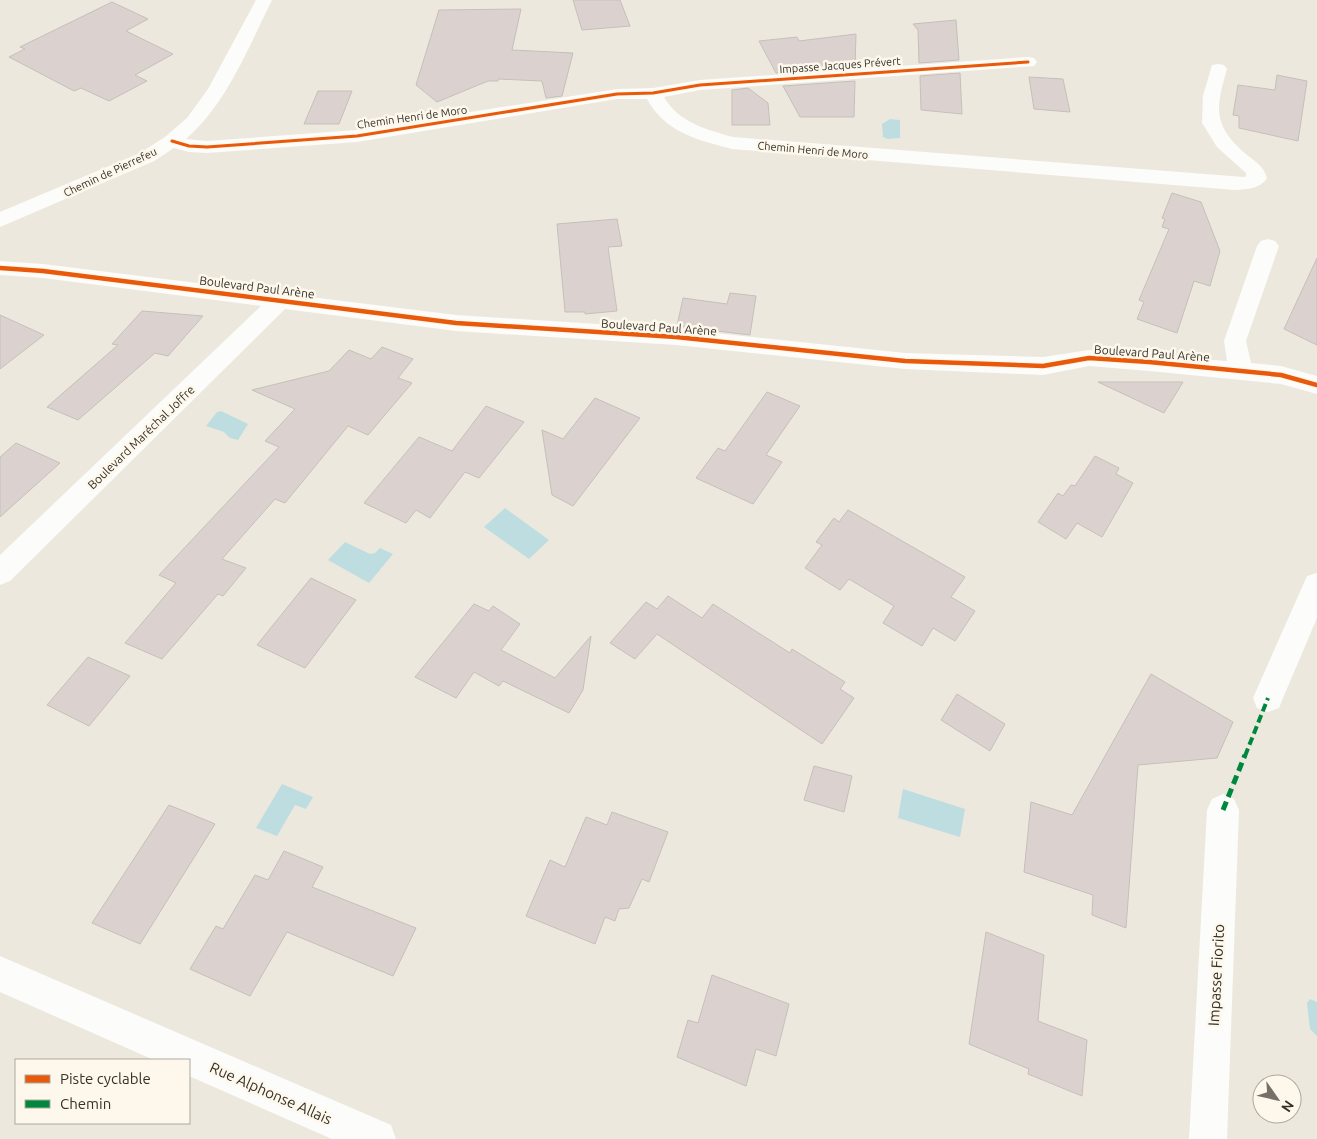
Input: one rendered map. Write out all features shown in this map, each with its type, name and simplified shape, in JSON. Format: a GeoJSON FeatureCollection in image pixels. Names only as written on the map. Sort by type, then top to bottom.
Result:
{"type":"FeatureCollection","features":[{"type":"Feature","properties":{"kind":"street","name":"Chemin de Pierrefeu"},"geometry":{"type":"LineString","coordinates":[[0,220],[147,157],[172,141],[194,122],[217,90],[264,0]]}},
{"type":"Feature","properties":{"kind":"street","name":"Impasse Jacques Prévert"},"geometry":{"type":"LineString","coordinates":[[654,93],[700,85],[1028,62]]}},
{"type":"Feature","properties":{"kind":"street","name":"Chemin Henri de Moro"},"geometry":{"type":"LineString","coordinates":[[172,141],[189,146],[207,147],[357,136],[617,94],[654,93],[664,111],[694,132],[732,143],[1215,182],[1248,183],[1257,178],[1255,172],[1216,134],[1211,122],[1214,83],[1218,69]]}},
{"type":"Feature","properties":{"kind":"street"},"geometry":{"type":"LineString","coordinates":[[1240,370],[1235,341],[1268,246]]}},
{"type":"Feature","properties":{"kind":"street","name":"Boulevard Paul Arène"},"geometry":{"type":"LineString","coordinates":[[0,268],[43,271],[456,323],[676,337],[905,361],[1043,366],[1089,358],[1240,370],[1281,375],[1317,385]]}},
{"type":"Feature","properties":{"kind":"street","name":"Boulevard Maréchal Joffre"},"geometry":{"type":"LineString","coordinates":[[5,560],[281,300]]}},
{"type":"Feature","properties":{"kind":"street","name":"Boulevard Paul Arène"},"geometry":{"type":"LineString","coordinates":[[1281,375],[1317,368]]}},
{"type":"Feature","properties":{"kind":"street"},"geometry":{"type":"LineString","coordinates":[[1268,698],[1317,585]]}},
{"type":"Feature","properties":{"kind":"street","name":"Impasse Fiorito"},"geometry":{"type":"LineString","coordinates":[[1208,1139],[1223,810]]}},
{"type":"Feature","properties":{"kind":"street","name":"Rue Alphonse Allais"},"geometry":{"type":"LineString","coordinates":[[0,974],[377,1139]]}},
{"type":"Feature","properties":{"kind":"water"},"geometry":{"type":"Polygon","coordinates":[[[890,119],[900,120],[900,138],[888,139],[883,137],[882,124],[890,119]]]}},
{"type":"Feature","properties":{"kind":"water"},"geometry":{"type":"Polygon","coordinates":[[[221,411],[248,424],[238,440],[230,438],[224,432],[206,426],[217,412],[221,411]]]}},
{"type":"Feature","properties":{"kind":"water"},"geometry":{"type":"Polygon","coordinates":[[[505,508],[549,540],[529,559],[484,527],[505,508]]]}},
{"type":"Feature","properties":{"kind":"water"},"geometry":{"type":"Polygon","coordinates":[[[345,542],[370,554],[375,553],[380,548],[393,554],[369,583],[328,560],[345,542]]]}},
{"type":"Feature","properties":{"kind":"water"},"geometry":{"type":"Polygon","coordinates":[[[282,784],[313,797],[306,809],[295,805],[277,836],[256,828],[282,784]]]}},
{"type":"Feature","properties":{"kind":"water"},"geometry":{"type":"Polygon","coordinates":[[[903,789],[965,809],[960,837],[898,818],[903,789]]]}},
{"type":"Feature","properties":{"kind":"water"},"geometry":{"type":"Polygon","coordinates":[[[1310,999],[1317,1002],[1317,1036],[1310,1029],[1307,1003],[1310,999]]]}},
{"type":"Feature","properties":{"kind":"building"},"geometry":{"type":"Polygon","coordinates":[[[573,0],[620,0],[630,26],[582,30],[573,0]]]}},
{"type":"Feature","properties":{"kind":"building"},"geometry":{"type":"Polygon","coordinates":[[[112,2],[148,19],[126,31],[173,54],[135,75],[147,81],[109,101],[81,88],[74,91],[9,57],[25,49],[20,47],[112,2]]]}},
{"type":"Feature","properties":{"kind":"building"},"geometry":{"type":"Polygon","coordinates":[[[521,9],[512,50],[573,53],[562,96],[546,98],[542,81],[498,79],[498,81],[488,81],[437,102],[416,85],[439,10],[521,9]]]}},
{"type":"Feature","properties":{"kind":"building"},"geometry":{"type":"Polygon","coordinates":[[[956,20],[959,60],[919,63],[918,30],[913,24],[956,20]]]}},
{"type":"Feature","properties":{"kind":"building"},"geometry":{"type":"Polygon","coordinates":[[[856,34],[855,67],[776,73],[759,41],[797,37],[799,41],[856,34]]]}},
{"type":"Feature","properties":{"kind":"building"},"geometry":{"type":"Polygon","coordinates":[[[960,73],[962,114],[921,110],[920,76],[960,73]]]}},
{"type":"Feature","properties":{"kind":"building"},"geometry":{"type":"Polygon","coordinates":[[[1277,75],[1307,81],[1298,141],[1239,128],[1239,116],[1233,115],[1238,85],[1275,90],[1277,75]]]}},
{"type":"Feature","properties":{"kind":"building"},"geometry":{"type":"Polygon","coordinates":[[[1029,77],[1063,79],[1070,112],[1034,109],[1029,77]]]}},
{"type":"Feature","properties":{"kind":"building"},"geometry":{"type":"Polygon","coordinates":[[[855,81],[854,117],[800,117],[783,86],[855,81]]]}},
{"type":"Feature","properties":{"kind":"building"},"geometry":{"type":"Polygon","coordinates":[[[748,88],[768,103],[770,125],[732,125],[732,90],[748,88]]]}},
{"type":"Feature","properties":{"kind":"building"},"geometry":{"type":"Polygon","coordinates":[[[318,91],[352,91],[339,124],[304,124],[318,91]]]}},
{"type":"Feature","properties":{"kind":"building"},"geometry":{"type":"Polygon","coordinates":[[[1172,193],[1201,202],[1220,251],[1210,286],[1194,281],[1177,333],[1137,319],[1144,302],[1139,300],[1169,229],[1162,227],[1165,219],[1162,218],[1172,193]]]}},
{"type":"Feature","properties":{"kind":"building"},"geometry":{"type":"Polygon","coordinates":[[[617,219],[622,246],[608,247],[617,311],[585,314],[585,312],[565,312],[557,224],[617,219]]]}},
{"type":"Feature","properties":{"kind":"building"},"geometry":{"type":"Polygon","coordinates":[[[1317,258],[1317,345],[1284,329],[1317,258]]]}},
{"type":"Feature","properties":{"kind":"building"},"geometry":{"type":"Polygon","coordinates":[[[730,293],[756,296],[750,335],[677,326],[683,298],[727,304],[730,293]]]}},
{"type":"Feature","properties":{"kind":"building"},"geometry":{"type":"Polygon","coordinates":[[[142,311],[203,316],[168,356],[155,353],[78,420],[47,407],[118,345],[112,344],[142,311]]]}},
{"type":"Feature","properties":{"kind":"building"},"geometry":{"type":"Polygon","coordinates":[[[0,315],[44,335],[0,369],[0,315]]]}},
{"type":"Feature","properties":{"kind":"building"},"geometry":{"type":"Polygon","coordinates":[[[382,347],[413,359],[398,378],[412,383],[368,435],[348,426],[285,503],[275,499],[222,559],[246,568],[223,596],[218,594],[162,659],[125,643],[176,583],[159,575],[279,447],[265,441],[295,409],[252,390],[329,371],[349,350],[371,359],[382,347]]]}},
{"type":"Feature","properties":{"kind":"building"},"geometry":{"type":"Polygon","coordinates":[[[1098,382],[1183,382],[1164,413],[1098,382]]]}},
{"type":"Feature","properties":{"kind":"building"},"geometry":{"type":"Polygon","coordinates":[[[767,392],[800,406],[766,455],[782,462],[753,504],[696,478],[718,448],[725,451],[767,392]]]}},
{"type":"Feature","properties":{"kind":"building"},"geometry":{"type":"Polygon","coordinates":[[[595,398],[640,418],[573,506],[552,495],[542,430],[563,439],[595,398]]]}},
{"type":"Feature","properties":{"kind":"building"},"geometry":{"type":"Polygon","coordinates":[[[486,406],[524,422],[479,478],[465,472],[430,518],[416,510],[406,523],[364,503],[419,437],[452,451],[486,406]]]}},
{"type":"Feature","properties":{"kind":"building"},"geometry":{"type":"Polygon","coordinates":[[[16,443],[60,463],[0,517],[0,457],[16,443]]]}},
{"type":"Feature","properties":{"kind":"building"},"geometry":{"type":"Polygon","coordinates":[[[1095,456],[1119,468],[1116,474],[1133,483],[1102,537],[1077,523],[1066,539],[1038,522],[1058,493],[1063,496],[1071,485],[1075,486],[1095,456]]]}},
{"type":"Feature","properties":{"kind":"building"},"geometry":{"type":"Polygon","coordinates":[[[848,510],[965,577],[951,597],[975,611],[955,641],[933,628],[922,646],[883,623],[894,606],[849,579],[840,590],[805,568],[822,545],[816,542],[834,518],[839,522],[848,510]]]}},
{"type":"Feature","properties":{"kind":"building"},"geometry":{"type":"Polygon","coordinates":[[[311,578],[356,600],[305,668],[257,645],[311,578]]]}},
{"type":"Feature","properties":{"kind":"building"},"geometry":{"type":"Polygon","coordinates":[[[668,596],[702,618],[713,604],[790,653],[792,649],[845,682],[840,689],[854,698],[822,744],[657,634],[635,659],[610,643],[646,602],[657,609],[668,596]]]}},
{"type":"Feature","properties":{"kind":"building"},"geometry":{"type":"Polygon","coordinates":[[[474,604],[489,611],[493,606],[520,624],[501,650],[555,678],[591,636],[583,690],[569,713],[503,681],[499,686],[474,672],[456,698],[415,677],[474,604]]]}},
{"type":"Feature","properties":{"kind":"building"},"geometry":{"type":"Polygon","coordinates":[[[88,657],[130,676],[89,726],[47,705],[88,657]]]}},
{"type":"Feature","properties":{"kind":"building"},"geometry":{"type":"Polygon","coordinates":[[[1151,674],[1233,722],[1217,758],[1138,765],[1126,928],[1092,915],[1093,895],[1024,872],[1031,802],[1072,815],[1151,674]]]}},
{"type":"Feature","properties":{"kind":"building"},"geometry":{"type":"Polygon","coordinates":[[[957,694],[1005,724],[990,751],[941,720],[957,694]]]}},
{"type":"Feature","properties":{"kind":"building"},"geometry":{"type":"Polygon","coordinates":[[[814,766],[852,776],[844,812],[804,800],[814,766]]]}},
{"type":"Feature","properties":{"kind":"building"},"geometry":{"type":"Polygon","coordinates":[[[169,805],[215,824],[140,944],[92,923],[169,805]]]}},
{"type":"Feature","properties":{"kind":"building"},"geometry":{"type":"Polygon","coordinates":[[[612,812],[668,832],[649,882],[642,879],[629,908],[619,909],[615,921],[605,917],[595,944],[526,916],[550,860],[565,867],[586,817],[607,825],[612,812]]]}},
{"type":"Feature","properties":{"kind":"building"},"geometry":{"type":"Polygon","coordinates":[[[284,851],[323,867],[312,887],[416,928],[393,976],[287,932],[250,996],[190,969],[216,926],[223,929],[255,875],[268,880],[284,851]]]}},
{"type":"Feature","properties":{"kind":"building"},"geometry":{"type":"Polygon","coordinates":[[[986,932],[1044,955],[1038,1021],[1087,1040],[1082,1096],[1028,1074],[1029,1069],[969,1044],[986,932]]]}},
{"type":"Feature","properties":{"kind":"building"},"geometry":{"type":"Polygon","coordinates":[[[712,975],[789,1004],[776,1056],[756,1049],[746,1086],[677,1057],[688,1020],[698,1023],[712,975]]]}},
{"type":"Feature","properties":{"kind":"marked path"},"geometry":{"type":"LineString","coordinates":[[1223,810],[1268,698]]}},
{"type":"Feature","properties":{"kind":"cycle path"},"geometry":{"type":"LineString","coordinates":[[172,141],[189,146],[207,147],[357,136],[617,94],[653,93],[700,85],[1028,62]]}},
{"type":"Feature","properties":{"kind":"cycle path"},"geometry":{"type":"LineString","coordinates":[[0,268],[43,271],[456,323],[676,337],[905,361],[1043,366],[1089,358],[1149,362],[1281,375],[1317,385]]}}]}
